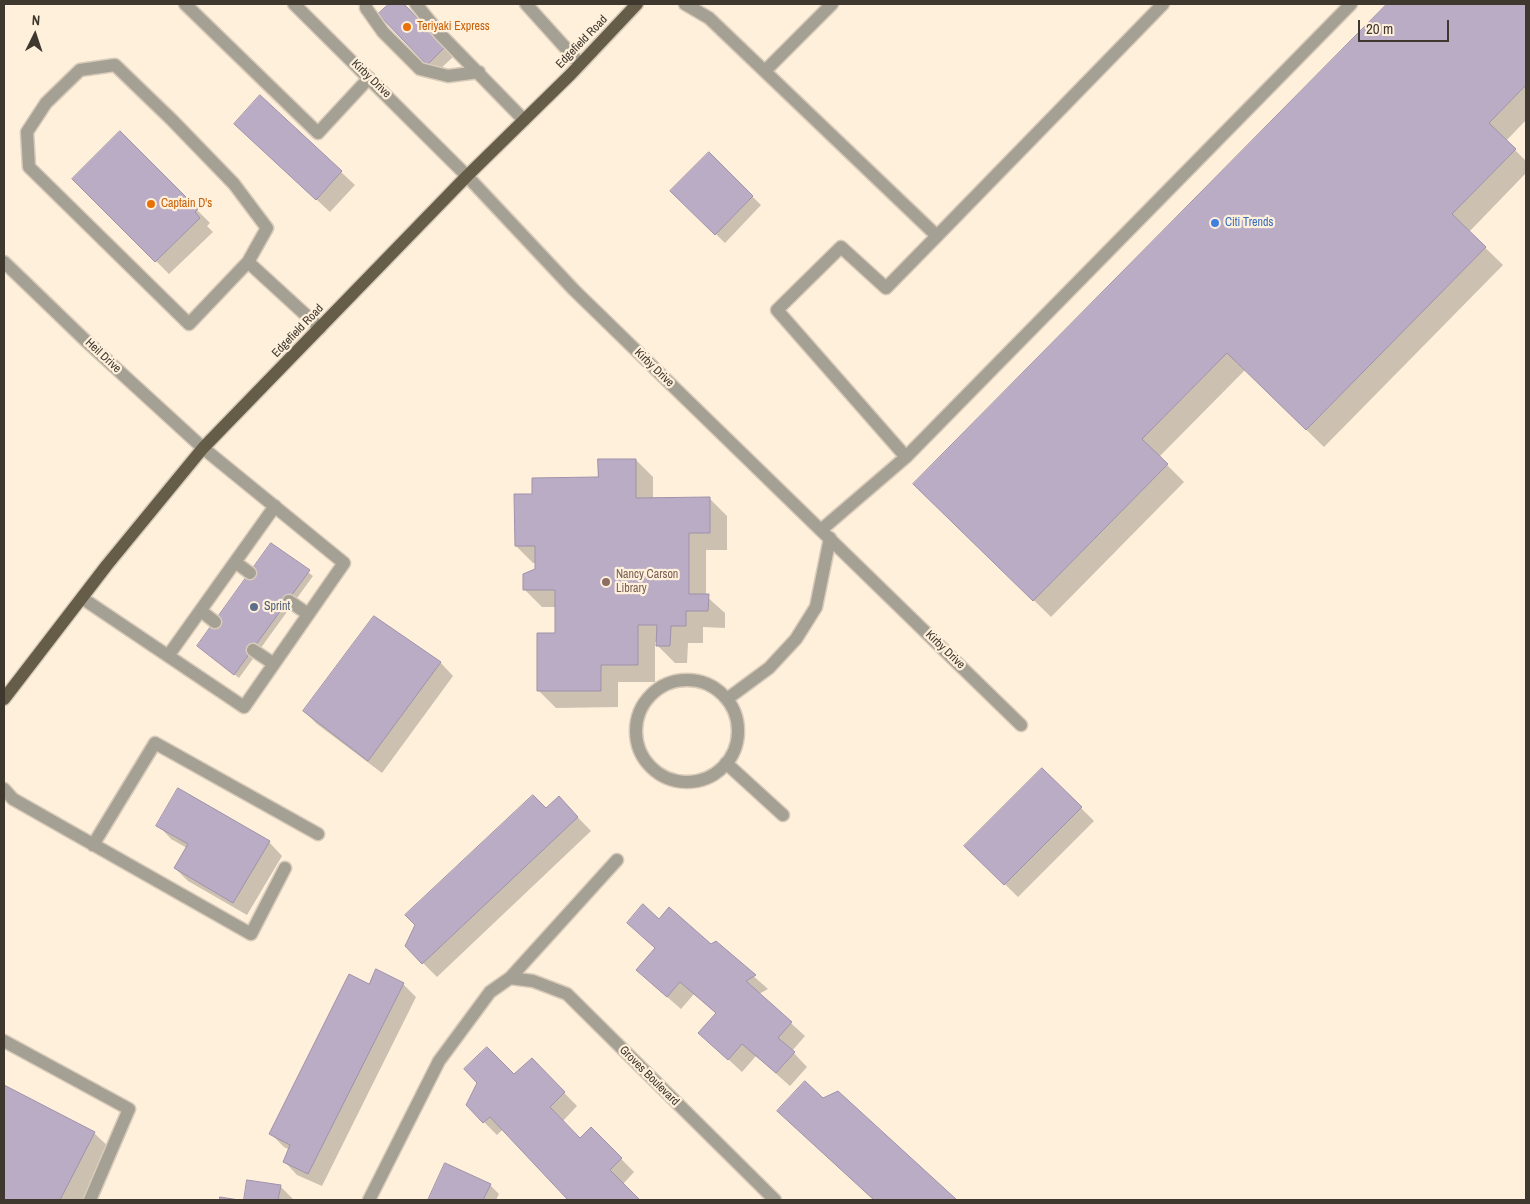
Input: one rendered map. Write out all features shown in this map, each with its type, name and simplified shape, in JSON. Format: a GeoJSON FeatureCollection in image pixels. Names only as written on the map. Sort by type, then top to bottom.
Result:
{"type":"FeatureCollection","features":[{"type":"Feature","properties":{"kind":"main road","name":"Edgefield Road"},"geometry":{"type":"LineString","coordinates":[[4,699],[82,598],[203,448],[637,4]]}},
{"type":"Feature","properties":{"kind":"street"},"geometry":{"type":"LineString","coordinates":[[185,4],[318,133],[369,78]]}},
{"type":"Feature","properties":{"kind":"street","name":"Kirby Drive"},"geometry":{"type":"LineString","coordinates":[[294,4],[467,176],[574,290],[1021,725]]}},
{"type":"Feature","properties":{"kind":"street"},"geometry":{"type":"LineString","coordinates":[[366,4],[366,8],[383,32],[420,69],[448,76],[479,72]]}},
{"type":"Feature","properties":{"kind":"street"},"geometry":{"type":"LineString","coordinates":[[416,4],[440,34],[524,120]]}},
{"type":"Feature","properties":{"kind":"street"},"geometry":{"type":"LineString","coordinates":[[526,4],[580,64]]}},
{"type":"Feature","properties":{"kind":"street"},"geometry":{"type":"LineString","coordinates":[[685,4],[709,18],[937,236]]}},
{"type":"Feature","properties":{"kind":"street"},"geometry":{"type":"LineString","coordinates":[[765,71],[832,4]]}},
{"type":"Feature","properties":{"kind":"street"},"geometry":{"type":"LineString","coordinates":[[906,456],[776,310],[842,247],[886,288],[1163,4]]}},
{"type":"Feature","properties":{"kind":"street"},"geometry":{"type":"LineString","coordinates":[[727,699],[768,668],[796,639],[816,607],[825,534],[906,456],[1351,4]]}},
{"type":"Feature","properties":{"kind":"street"},"geometry":{"type":"LineString","coordinates":[[115,65],[234,184],[267,228],[248,262],[189,324],[29,167],[27,132],[46,103],[80,70],[115,65]]}},
{"type":"Feature","properties":{"kind":"street"},"geometry":{"type":"LineString","coordinates":[[248,262],[320,328]]}},
{"type":"Feature","properties":{"kind":"street","name":"Heil Drive"},"geometry":{"type":"LineString","coordinates":[[5,266],[203,448],[344,563],[308,614]]}},
{"type":"Feature","properties":{"kind":"street"},"geometry":{"type":"LineString","coordinates":[[168,656],[275,506]]}},
{"type":"Feature","properties":{"kind":"street"},"geometry":{"type":"LineString","coordinates":[[235,562],[250,573]]}},
{"type":"Feature","properties":{"kind":"street"},"geometry":{"type":"LineString","coordinates":[[82,598],[244,707],[308,614],[288,600]]}},
{"type":"Feature","properties":{"kind":"street"},"geometry":{"type":"LineString","coordinates":[[200,611],[215,622]]}},
{"type":"Feature","properties":{"kind":"street"},"geometry":{"type":"LineString","coordinates":[[253,650],[274,664]]}},
{"type":"Feature","properties":{"kind":"street"},"geometry":{"type":"LineString","coordinates":[[693,680],[709,684],[722,694],[733,707],[738,722],[738,739],[732,755],[726,763],[708,777],[692,781],[676,781],[661,774],[647,763],[639,748],[636,731],[638,714],[647,699],[659,688],[676,681],[693,680]]}},
{"type":"Feature","properties":{"kind":"street"},"geometry":{"type":"LineString","coordinates":[[93,845],[155,743],[318,834]]}},
{"type":"Feature","properties":{"kind":"street"},"geometry":{"type":"LineString","coordinates":[[726,763],[783,815]]}},
{"type":"Feature","properties":{"kind":"street"},"geometry":{"type":"LineString","coordinates":[[4,789],[13,799],[251,934],[285,868]]}},
{"type":"Feature","properties":{"kind":"street"},"geometry":{"type":"LineString","coordinates":[[370,1200],[439,1061],[490,992],[510,978],[617,860]]}},
{"type":"Feature","properties":{"kind":"street","name":"Groves Boulevard"},"geometry":{"type":"LineString","coordinates":[[510,978],[533,981],[567,994],[775,1200]]}},
{"type":"Feature","properties":{"kind":"street"},"geometry":{"type":"LineString","coordinates":[[4,1041],[129,1109],[90,1200]]}},
{"type":"Feature","properties":{"kind":"building"},"geometry":{"type":"Polygon","coordinates":[[[389,4],[404,4],[445,47],[427,65],[378,14],[389,4]]]}},
{"type":"Feature","properties":{"kind":"building"},"geometry":{"type":"Polygon","coordinates":[[[1387,4],[1526,4],[1526,85],[1489,123],[1516,149],[1452,214],[1486,247],[1306,430],[1227,353],[1142,439],[1168,464],[1033,601],[913,484],[1387,4]]]}},
{"type":"Feature","properties":{"kind":"building"},"geometry":{"type":"Polygon","coordinates":[[[260,95],[342,171],[316,200],[234,124],[260,95]]]}},
{"type":"Feature","properties":{"kind":"building"},"geometry":{"type":"Polygon","coordinates":[[[120,131],[198,209],[195,212],[200,218],[155,262],[72,179],[120,131]]]}},
{"type":"Feature","properties":{"kind":"building"},"geometry":{"type":"Polygon","coordinates":[[[709,152],[753,196],[715,235],[670,191],[709,152]]]}},
{"type":"Feature","properties":{"kind":"building","name":"Nancy Carson Library"},"geometry":{"type":"Polygon","coordinates":[[[598,459],[636,459],[636,498],[710,497],[710,533],[689,533],[689,594],[709,594],[708,611],[686,611],[686,626],[671,626],[670,646],[656,646],[657,625],[638,625],[638,665],[601,665],[601,691],[537,691],[537,633],[555,633],[555,590],[523,590],[523,574],[535,569],[535,546],[515,546],[514,494],[532,494],[532,478],[598,477],[598,459]]]}},
{"type":"Feature","properties":{"kind":"building"},"geometry":{"type":"Polygon","coordinates":[[[271,543],[310,570],[234,675],[197,646],[271,543]]]}},
{"type":"Feature","properties":{"kind":"building"},"geometry":{"type":"Polygon","coordinates":[[[374,616],[441,662],[368,761],[303,711],[374,616]]]}},
{"type":"Feature","properties":{"kind":"building"},"geometry":{"type":"Polygon","coordinates":[[[1042,768],[1082,807],[1004,885],[964,846],[1042,768]]]}},
{"type":"Feature","properties":{"kind":"building"},"geometry":{"type":"Polygon","coordinates":[[[178,788],[270,841],[233,903],[174,868],[188,844],[156,826],[178,788]]]}},
{"type":"Feature","properties":{"kind":"building"},"geometry":{"type":"Polygon","coordinates":[[[533,795],[546,808],[559,796],[578,817],[422,964],[405,946],[415,925],[405,915],[533,795]]]}},
{"type":"Feature","properties":{"kind":"building"},"geometry":{"type":"Polygon","coordinates":[[[643,904],[659,919],[669,907],[711,944],[716,941],[756,975],[746,981],[792,1022],[778,1038],[795,1052],[776,1073],[742,1044],[728,1060],[698,1033],[716,1013],[680,982],[667,997],[636,970],[655,948],[627,923],[643,904]]]}},
{"type":"Feature","properties":{"kind":"building"},"geometry":{"type":"Polygon","coordinates":[[[376,969],[404,983],[308,1174],[283,1162],[290,1145],[269,1134],[349,974],[369,984],[376,969]]]}},
{"type":"Feature","properties":{"kind":"building"},"geometry":{"type":"Polygon","coordinates":[[[487,1047],[514,1074],[532,1058],[565,1092],[550,1107],[580,1138],[591,1127],[622,1158],[610,1170],[640,1200],[568,1200],[490,1117],[483,1123],[466,1105],[477,1083],[464,1069],[487,1047]]]}},
{"type":"Feature","properties":{"kind":"building"},"geometry":{"type":"Polygon","coordinates":[[[805,1081],[823,1098],[838,1091],[957,1200],[874,1200],[777,1111],[805,1081]]]}},
{"type":"Feature","properties":{"kind":"building"},"geometry":{"type":"Polygon","coordinates":[[[4,1085],[95,1132],[60,1200],[4,1200],[4,1085]]]}},
{"type":"Feature","properties":{"kind":"building"},"geometry":{"type":"Polygon","coordinates":[[[445,1163],[491,1184],[483,1200],[428,1200],[445,1163]]]}},
{"type":"Feature","properties":{"kind":"building"},"geometry":{"type":"Polygon","coordinates":[[[247,1180],[281,1185],[278,1200],[244,1200],[247,1180]]]}},
{"type":"Feature","properties":{"kind":"building"},"geometry":{"type":"Polygon","coordinates":[[[220,1197],[239,1200],[220,1200],[220,1197]]]}},
{"type":"Feature","properties":{"kind":"place","name":"Teriyaki Express"},"geometry":{"type":"Point","coordinates":[407,27]}},
{"type":"Feature","properties":{"kind":"place","name":"Captain D's"},"geometry":{"type":"Point","coordinates":[151,204]}},
{"type":"Feature","properties":{"kind":"place","name":"Citi Trends"},"geometry":{"type":"Point","coordinates":[1215,223]}},
{"type":"Feature","properties":{"kind":"place","name":"Nancy Carson Library"},"geometry":{"type":"Point","coordinates":[606,582]}},
{"type":"Feature","properties":{"kind":"place","name":"Sprint"},"geometry":{"type":"Point","coordinates":[254,607]}}]}
